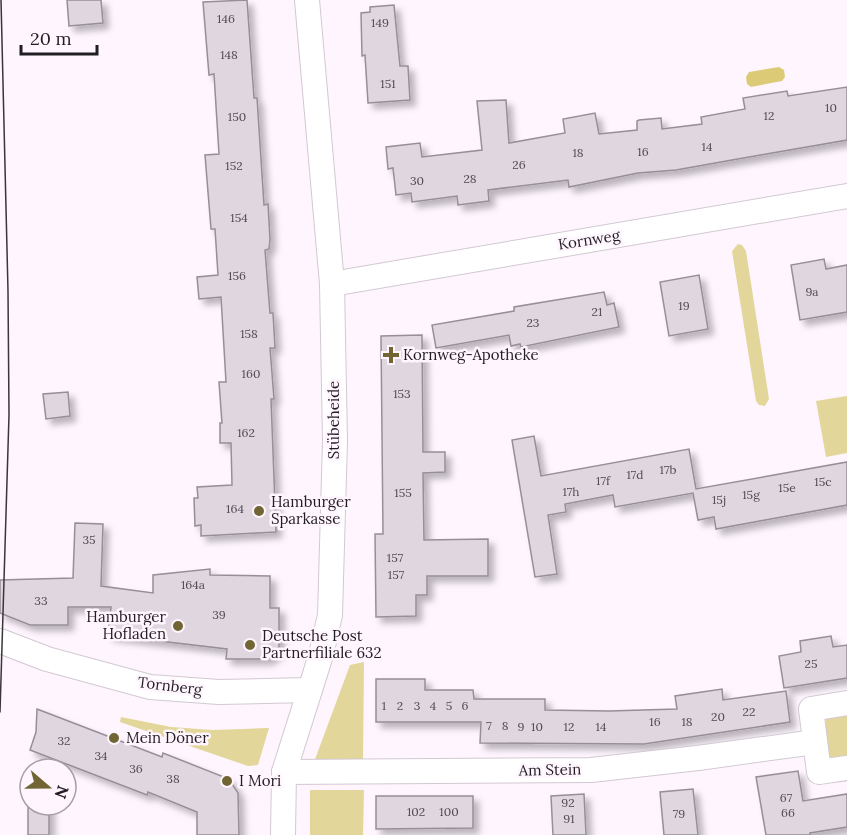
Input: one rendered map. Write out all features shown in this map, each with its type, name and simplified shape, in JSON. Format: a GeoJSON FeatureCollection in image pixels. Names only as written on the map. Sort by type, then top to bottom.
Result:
{"type":"FeatureCollection","features":[{"type":"Feature","properties":{"kind":"street","name":"Stübeheide"},"geometry":{"type":"LineString","coordinates":[[283,835],[284,772],[310,690],[330,615],[335,441],[332,284],[307,0]]}},
{"type":"Feature","properties":{"kind":"street","name":"Kornweg"},"geometry":{"type":"LineString","coordinates":[[332,284],[847,196]]}},
{"type":"Feature","properties":{"kind":"street","name":"Tornberg"},"geometry":{"type":"LineString","coordinates":[[0,641],[47,659],[150,687],[219,692],[310,690]]}},
{"type":"Feature","properties":{"kind":"street"},"geometry":{"type":"LineString","coordinates":[[847,703],[811,709],[819,772],[847,768]]}},
{"type":"Feature","properties":{"kind":"street","name":"Am Stein"},"geometry":{"type":"LineString","coordinates":[[284,772],[591,770],[815,742]]}},
{"type":"Feature","properties":{"kind":"shaded area"},"geometry":{"type":"Polygon","coordinates":[[[779,67],[784,70],[785,77],[782,81],[751,87],[747,84],[746,77],[749,72],[779,67]]]}},
{"type":"Feature","properties":{"kind":"shaded area"},"geometry":{"type":"Polygon","coordinates":[[[738,244],[742,245],[746,251],[769,399],[765,406],[759,405],[756,401],[732,251],[738,244]]]}},
{"type":"Feature","properties":{"kind":"shaded area"},"geometry":{"type":"Polygon","coordinates":[[[847,396],[847,453],[826,457],[816,401],[847,396]]]}},
{"type":"Feature","properties":{"kind":"shaded area"},"geometry":{"type":"Polygon","coordinates":[[[364,662],[363,762],[314,762],[350,665],[364,662]]]}},
{"type":"Feature","properties":{"kind":"shaded area"},"geometry":{"type":"Polygon","coordinates":[[[847,712],[847,763],[835,763],[831,759],[826,743],[826,719],[847,712]]]}},
{"type":"Feature","properties":{"kind":"shaded area"},"geometry":{"type":"Polygon","coordinates":[[[121,717],[171,727],[213,730],[269,728],[258,765],[248,766],[120,722],[121,717]]]}},
{"type":"Feature","properties":{"kind":"shaded area"},"geometry":{"type":"Polygon","coordinates":[[[310,790],[364,790],[363,835],[310,835],[310,790]]]}},
{"type":"Feature","properties":{"kind":"building"},"geometry":{"type":"Polygon","coordinates":[[[67,0],[101,0],[103,23],[69,26],[67,0]]]}},
{"type":"Feature","properties":{"kind":"building"},"geometry":{"type":"Polygon","coordinates":[[[247,0],[254,98],[257,98],[264,205],[268,204],[270,239],[269,249],[265,250],[275,348],[270,348],[274,399],[271,399],[276,532],[201,536],[201,525],[195,526],[194,498],[198,498],[197,487],[232,485],[231,443],[220,443],[220,423],[222,423],[219,382],[226,382],[221,297],[199,299],[197,277],[218,275],[215,229],[211,229],[205,155],[219,154],[214,74],[209,75],[203,2],[247,0]]]}},
{"type":"Feature","properties":{"kind":"building"},"geometry":{"type":"Polygon","coordinates":[[[394,5],[400,66],[408,66],[410,100],[368,103],[365,55],[362,56],[361,13],[370,12],[370,7],[394,5]]]}},
{"type":"Feature","properties":{"kind":"building"},"geometry":{"type":"Polygon","coordinates":[[[847,87],[847,140],[676,170],[638,173],[569,187],[568,180],[488,190],[489,201],[458,205],[457,196],[412,202],[411,193],[396,195],[393,168],[388,169],[386,147],[420,143],[422,157],[482,150],[477,101],[506,100],[509,143],[565,133],[563,119],[595,113],[599,134],[637,130],[639,120],[661,118],[662,129],[702,124],[701,117],[745,109],[743,98],[787,91],[788,96],[847,87]]]}},
{"type":"Feature","properties":{"kind":"building"},"geometry":{"type":"Polygon","coordinates":[[[824,259],[826,269],[847,265],[847,312],[800,320],[791,265],[824,259]]]}},
{"type":"Feature","properties":{"kind":"building"},"geometry":{"type":"Polygon","coordinates":[[[699,275],[708,329],[669,336],[660,282],[699,275]]]}},
{"type":"Feature","properties":{"kind":"building"},"geometry":{"type":"Polygon","coordinates":[[[604,292],[607,305],[614,303],[619,327],[521,347],[520,344],[511,346],[509,335],[436,348],[432,325],[514,311],[514,307],[604,292]]]}},
{"type":"Feature","properties":{"kind":"building"},"geometry":{"type":"Polygon","coordinates":[[[422,335],[423,452],[445,452],[445,472],[423,473],[424,540],[488,539],[488,576],[427,576],[427,595],[416,595],[416,616],[376,617],[375,534],[383,534],[381,336],[422,335]]]}},
{"type":"Feature","properties":{"kind":"building"},"geometry":{"type":"Polygon","coordinates":[[[68,392],[70,416],[46,419],[43,394],[68,392]]]}},
{"type":"Feature","properties":{"kind":"building"},"geometry":{"type":"Polygon","coordinates":[[[534,436],[541,476],[689,449],[696,489],[847,462],[847,505],[716,529],[714,517],[698,520],[693,493],[615,507],[613,495],[565,504],[566,512],[548,515],[557,574],[535,577],[512,440],[534,436]]]}},
{"type":"Feature","properties":{"kind":"building"},"geometry":{"type":"Polygon","coordinates":[[[75,523],[103,524],[101,586],[153,593],[153,575],[210,569],[210,575],[270,576],[270,608],[279,608],[279,650],[268,659],[226,659],[227,649],[108,635],[111,607],[68,607],[68,625],[30,625],[0,613],[0,580],[73,578],[75,523]]]}},
{"type":"Feature","properties":{"kind":"building"},"geometry":{"type":"Polygon","coordinates":[[[831,636],[833,647],[847,645],[847,678],[784,688],[779,656],[801,652],[800,641],[831,636]]]}},
{"type":"Feature","properties":{"kind":"building"},"geometry":{"type":"Polygon","coordinates":[[[376,679],[425,679],[425,690],[473,690],[474,699],[545,699],[545,710],[677,709],[675,696],[722,689],[723,700],[786,691],[790,722],[644,744],[480,743],[481,722],[376,722],[376,679]]]}},
{"type":"Feature","properties":{"kind":"building"},"geometry":{"type":"Polygon","coordinates":[[[37,709],[162,757],[163,753],[229,779],[238,793],[239,835],[197,835],[197,812],[148,792],[147,795],[78,768],[78,757],[48,757],[30,750],[36,732],[37,709]]]}},
{"type":"Feature","properties":{"kind":"building"},"geometry":{"type":"Polygon","coordinates":[[[798,771],[803,801],[847,794],[847,827],[810,833],[810,835],[766,835],[756,777],[798,771]]]}},
{"type":"Feature","properties":{"kind":"building"},"geometry":{"type":"Polygon","coordinates":[[[693,789],[698,835],[664,835],[660,792],[693,789]]]}},
{"type":"Feature","properties":{"kind":"building"},"geometry":{"type":"Polygon","coordinates":[[[584,794],[586,835],[553,835],[551,796],[584,794]]]}},
{"type":"Feature","properties":{"kind":"building"},"geometry":{"type":"Polygon","coordinates":[[[376,796],[473,796],[473,828],[376,829],[376,796]]]}},
{"type":"Feature","properties":{"kind":"building"},"geometry":{"type":"Polygon","coordinates":[[[28,817],[49,817],[49,835],[28,835],[28,817]]]}},
{"type":"Feature","properties":{"kind":"tram line"},"geometry":{"type":"LineString","coordinates":[[0,712],[9,415],[1,0]]}},
{"type":"Feature","properties":{"kind":"place","name":"Kornweg-Apotheke"},"geometry":{"type":"Point","coordinates":[391,355]}},
{"type":"Feature","properties":{"kind":"place","name":"Hamburger Sparkasse"},"geometry":{"type":"Point","coordinates":[259,511]}},
{"type":"Feature","properties":{"kind":"place","name":"Hamburger Hofladen"},"geometry":{"type":"Point","coordinates":[178,626]}},
{"type":"Feature","properties":{"kind":"place","name":"Deutsche Post Partnerfiliale 632"},"geometry":{"type":"Point","coordinates":[250,645]}},
{"type":"Feature","properties":{"kind":"place","name":"Mein Döner"},"geometry":{"type":"Point","coordinates":[114,738]}},
{"type":"Feature","properties":{"kind":"place","name":"I Mori"},"geometry":{"type":"Point","coordinates":[227,781]}}]}
